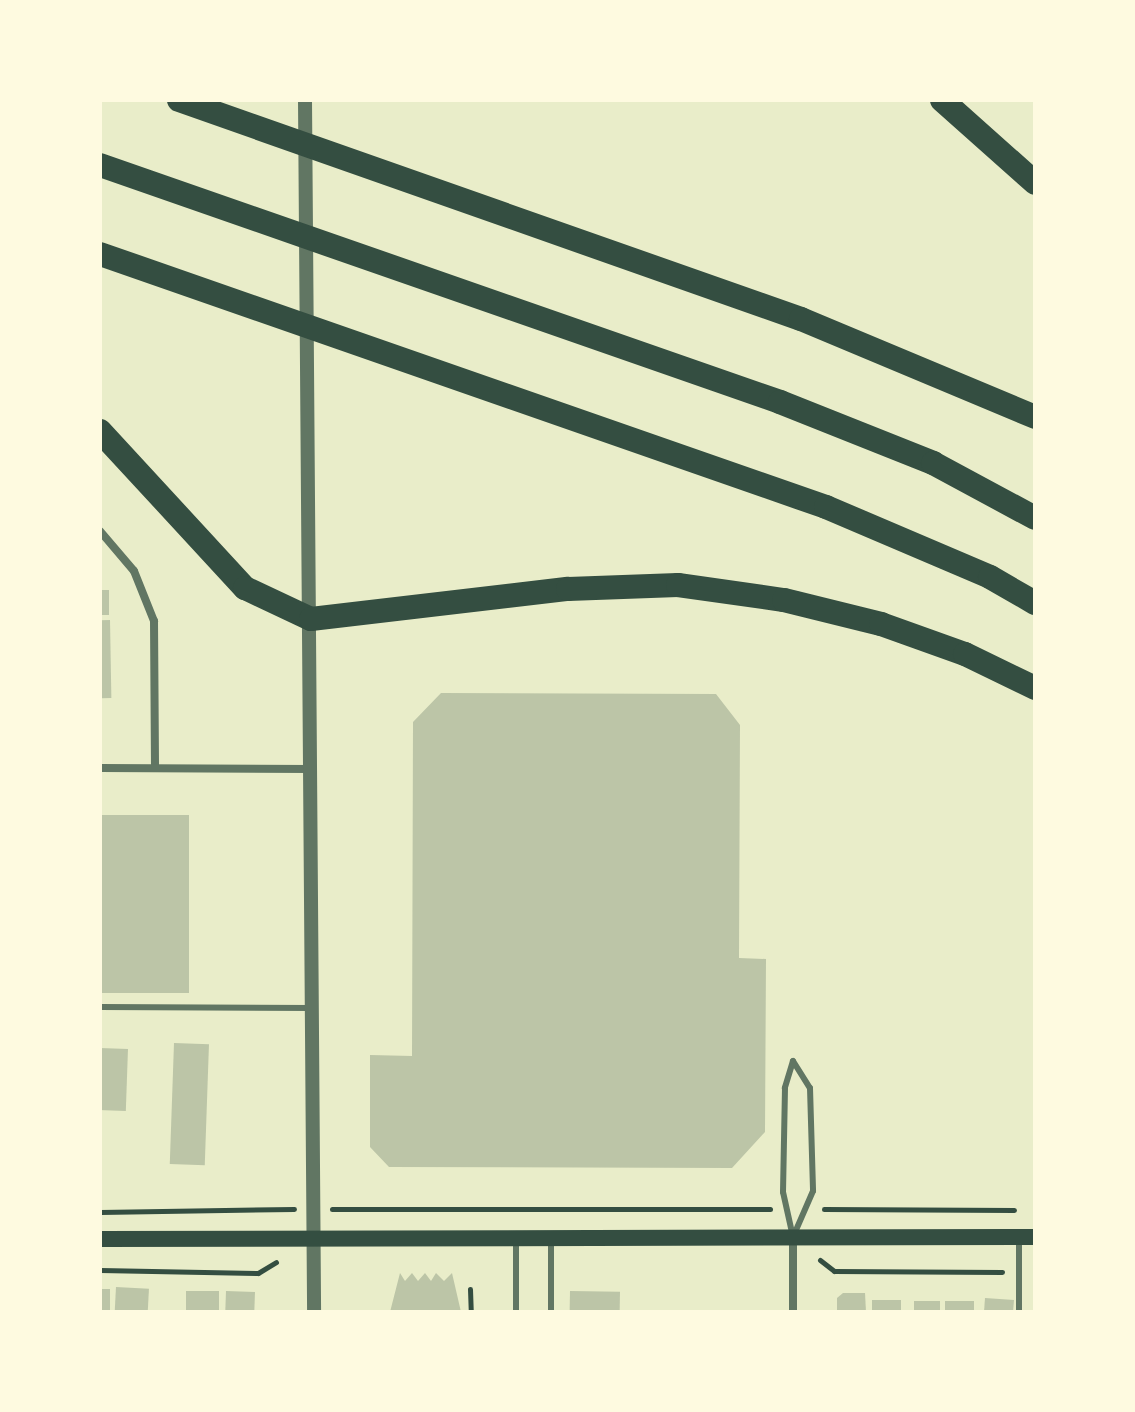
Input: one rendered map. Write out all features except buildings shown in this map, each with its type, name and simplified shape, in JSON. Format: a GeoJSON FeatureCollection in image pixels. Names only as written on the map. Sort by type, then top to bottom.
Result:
{"type":"FeatureCollection","features":[{"type":"Feature","properties":{"kind":"highway"},"geometry":{"type":"LineString","coordinates":[[179,100],[801,319],[988,393],[1035,417]]}},
{"type":"Feature","properties":{"kind":"highway"},"geometry":{"type":"LineString","coordinates":[[942,100],[1035,183]]}},
{"type":"Feature","properties":{"kind":"highway"},"geometry":{"type":"LineString","coordinates":[[100,165],[445,288],[780,402],[933,463],[1035,518]]}},
{"type":"Feature","properties":{"kind":"highway"},"geometry":{"type":"LineString","coordinates":[[100,254],[826,507],[990,577],[1035,603]]}},
{"type":"Feature","properties":{"kind":"highway"},"geometry":{"type":"LineString","coordinates":[[100,431],[245,588],[311,619],[568,589],[678,585],[784,600],[881,624],[965,654],[1035,688]]}},
{"type":"Feature","properties":{"kind":"main road"},"geometry":{"type":"LineString","coordinates":[[100,1239],[1027,1237]]}},
{"type":"Feature","properties":{"kind":"street"},"geometry":{"type":"LineString","coordinates":[[305,100],[314,1312]]}},
{"type":"Feature","properties":{"kind":"street"},"geometry":{"type":"LineString","coordinates":[[100,531],[134,571],[154,621],[155,768]]}},
{"type":"Feature","properties":{"kind":"street"},"geometry":{"type":"LineString","coordinates":[[100,768],[312,769]]}},
{"type":"Feature","properties":{"kind":"street"},"geometry":{"type":"LineString","coordinates":[[793,1237],[793,1312]]}},
{"type":"Feature","properties":{"kind":"lane"},"geometry":{"type":"LineString","coordinates":[[100,1007],[313,1008]]}},
{"type":"Feature","properties":{"kind":"lane"},"geometry":{"type":"LineString","coordinates":[[793,1061],[810,1088],[813,1191],[793,1237],[783,1192],[785,1088],[793,1061]]}},
{"type":"Feature","properties":{"kind":"lane"},"geometry":{"type":"LineString","coordinates":[[516,1237],[516,1312]]}},
{"type":"Feature","properties":{"kind":"lane"},"geometry":{"type":"LineString","coordinates":[[551,1237],[551,1312]]}},
{"type":"Feature","properties":{"kind":"lane"},"geometry":{"type":"LineString","coordinates":[[1019,1312],[1019,1272],[1027,1237]]}},
{"type":"Feature","properties":{"kind":"path"},"geometry":{"type":"LineString","coordinates":[[100,1212],[256,1209]]}},
{"type":"Feature","properties":{"kind":"path"},"geometry":{"type":"LineString","coordinates":[[362,1209],[760,1209]]}},
{"type":"Feature","properties":{"kind":"path"},"geometry":{"type":"LineString","coordinates":[[833,1209],[1019,1210]]}},
{"type":"Feature","properties":{"kind":"path"},"geometry":{"type":"LineString","coordinates":[[100,1270],[258,1273]]}},
{"type":"Feature","properties":{"kind":"path"},"geometry":{"type":"LineString","coordinates":[[834,1271],[1019,1272]]}},
{"type":"Feature","properties":{"kind":"path"},"geometry":{"type":"LineString","coordinates":[[470,1289],[471,1312]]}}]}
